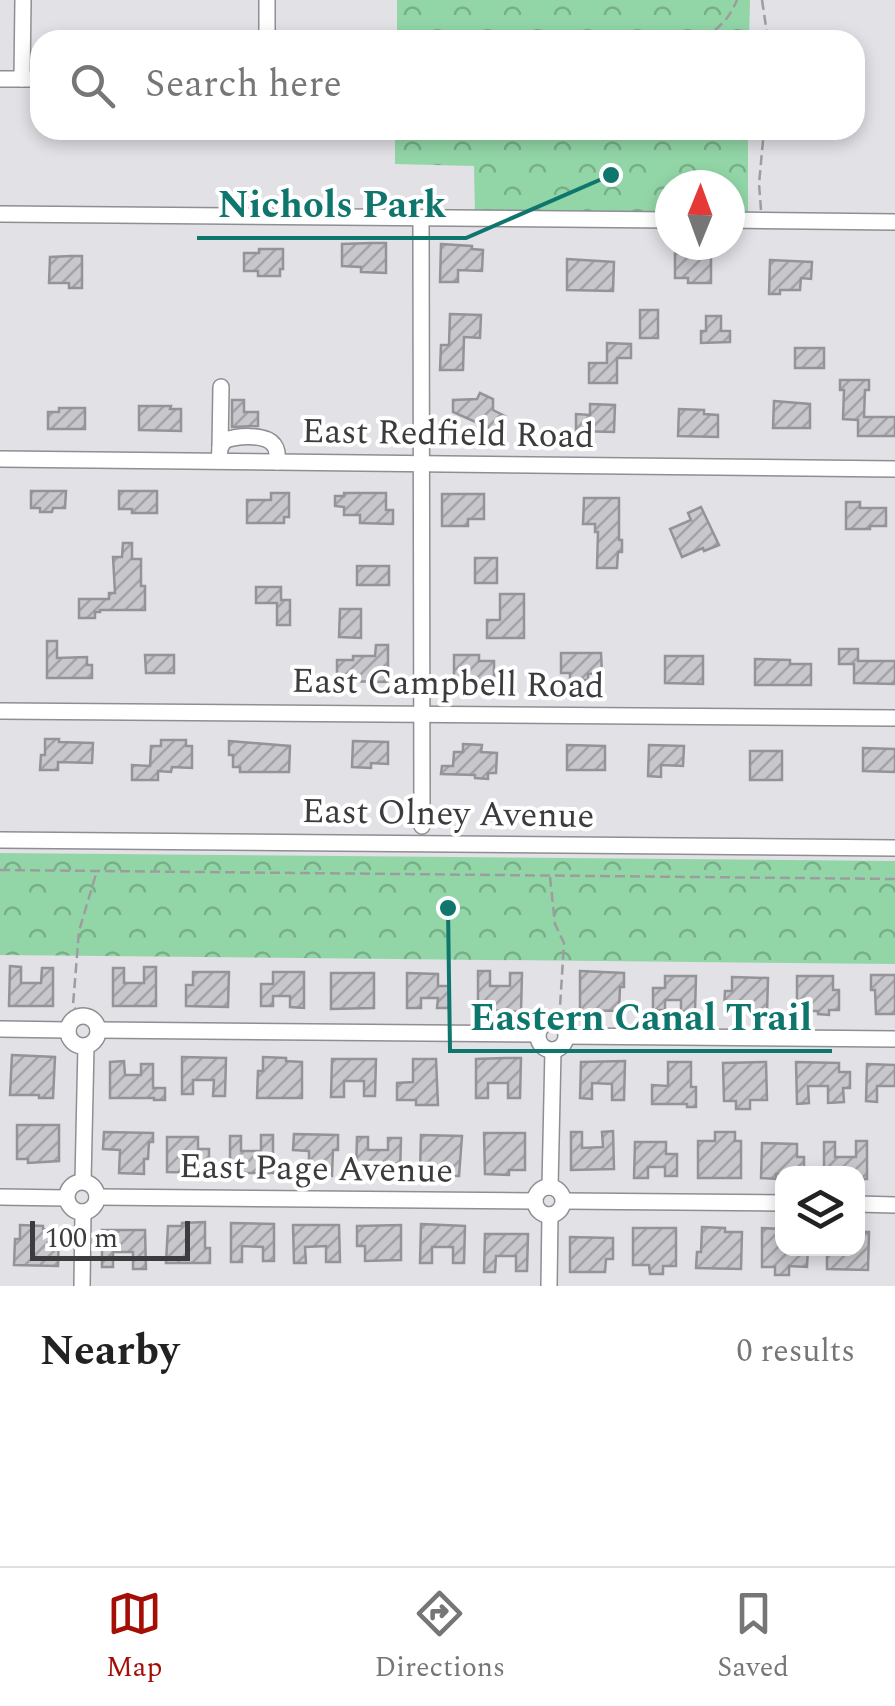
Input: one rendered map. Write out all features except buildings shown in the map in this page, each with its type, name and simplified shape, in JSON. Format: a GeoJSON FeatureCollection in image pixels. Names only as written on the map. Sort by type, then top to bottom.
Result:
{"type":"FeatureCollection","features":[{"type":"Feature","properties":{"kind":"street"},"geometry":{"type":"LineString","coordinates":[[22,79],[24,0]]}},
{"type":"Feature","properties":{"kind":"street"},"geometry":{"type":"LineString","coordinates":[[267,0],[267,30]]}},
{"type":"Feature","properties":{"kind":"street"},"geometry":{"type":"LineString","coordinates":[[0,79],[30,79]]}},
{"type":"Feature","properties":{"kind":"street"},"geometry":{"type":"LineString","coordinates":[[0,214],[655,220]]}},
{"type":"Feature","properties":{"kind":"street"},"geometry":{"type":"LineString","coordinates":[[421,218],[422,826]]}},
{"type":"Feature","properties":{"kind":"street"},"geometry":{"type":"LineString","coordinates":[[745,220],[895,222]]}},
{"type":"Feature","properties":{"kind":"street"},"geometry":{"type":"LineString","coordinates":[[219,455],[221,387]]}},
{"type":"Feature","properties":{"kind":"street"},"geometry":{"type":"LineString","coordinates":[[219,455],[229,438],[264,438],[276,448],[277,462]]}},
{"type":"Feature","properties":{"kind":"street","name":"East Redfield Road"},"geometry":{"type":"LineString","coordinates":[[0,460],[219,455],[277,462],[895,470]]}},
{"type":"Feature","properties":{"kind":"street","name":"East Campbell Road"},"geometry":{"type":"LineString","coordinates":[[0,711],[895,718]]}},
{"type":"Feature","properties":{"kind":"street","name":"East Olney Avenue"},"geometry":{"type":"LineString","coordinates":[[0,840],[895,848]]}},
{"type":"Feature","properties":{"kind":"street"},"geometry":{"type":"LineString","coordinates":[[80,1016],[94,1021],[98,1030],[95,1040],[86,1046],[73,1042],[68,1030],[80,1016]]}},
{"type":"Feature","properties":{"kind":"street"},"geometry":{"type":"LineString","coordinates":[[538,1034],[546,1023],[563,1029],[895,1039]]}},
{"type":"Feature","properties":{"kind":"street"},"geometry":{"type":"LineString","coordinates":[[0,1029],[68,1030]]}},
{"type":"Feature","properties":{"kind":"street"},"geometry":{"type":"LineString","coordinates":[[538,1034],[542,1046],[553,1050],[561,1047],[563,1029]]}},
{"type":"Feature","properties":{"kind":"street"},"geometry":{"type":"LineString","coordinates":[[98,1030],[538,1034]]}},
{"type":"Feature","properties":{"kind":"street"},"geometry":{"type":"LineString","coordinates":[[83,1181],[86,1046]]}},
{"type":"Feature","properties":{"kind":"street"},"geometry":{"type":"LineString","coordinates":[[550,1187],[553,1050]]}},
{"type":"Feature","properties":{"kind":"street"},"geometry":{"type":"LineString","coordinates":[[83,1181],[94,1188],[97,1197],[94,1206],[82,1212],[69,1207],[66,1198],[71,1186],[83,1181]]}},
{"type":"Feature","properties":{"kind":"street"},"geometry":{"type":"LineString","coordinates":[[550,1187],[558,1190],[564,1201],[561,1209],[550,1215],[538,1210],[535,1201],[538,1192],[550,1187]]}},
{"type":"Feature","properties":{"kind":"street"},"geometry":{"type":"LineString","coordinates":[[0,1196],[66,1198]]}},
{"type":"Feature","properties":{"kind":"street","name":"East Page Avenue"},"geometry":{"type":"LineString","coordinates":[[97,1197],[535,1201]]}},
{"type":"Feature","properties":{"kind":"street"},"geometry":{"type":"LineString","coordinates":[[564,1201],[775,1204]]}},
{"type":"Feature","properties":{"kind":"street"},"geometry":{"type":"LineString","coordinates":[[865,1204],[895,1205]]}},
{"type":"Feature","properties":{"kind":"street"},"geometry":{"type":"LineString","coordinates":[[82,1212],[82,1286]]}},
{"type":"Feature","properties":{"kind":"street"},"geometry":{"type":"LineString","coordinates":[[549,1286],[550,1215]]}},
{"type":"Feature","properties":{"kind":"path"},"geometry":{"type":"LineString","coordinates":[[714,30],[728,18],[737,0]]}},
{"type":"Feature","properties":{"kind":"path"},"geometry":{"type":"LineString","coordinates":[[762,0],[766,30]]}},
{"type":"Feature","properties":{"kind":"path"},"geometry":{"type":"LineString","coordinates":[[761,211],[763,140]]}},
{"type":"Feature","properties":{"kind":"path"},"geometry":{"type":"LineString","coordinates":[[0,870],[895,879]]}},
{"type":"Feature","properties":{"kind":"path"},"geometry":{"type":"LineString","coordinates":[[80,1016],[73,1005],[79,931],[96,872]]}},
{"type":"Feature","properties":{"kind":"path"},"geometry":{"type":"LineString","coordinates":[[550,875],[555,924],[564,943],[563,1029]]}},
{"type":"Feature","properties":{"kind":"green space"},"geometry":{"type":"Polygon","coordinates":[[[397,0],[750,0],[749,30],[397,30],[397,0]]]}},
{"type":"Feature","properties":{"kind":"green space"},"geometry":{"type":"Polygon","coordinates":[[[395,140],[748,140],[748,224],[745,170],[655,170],[655,220],[475,214],[474,166],[395,164],[395,140]]]}},
{"type":"Feature","properties":{"kind":"green space"},"geometry":{"type":"Polygon","coordinates":[[[0,853],[895,861],[895,964],[0,955],[0,853]]]}},
{"type":"Feature","properties":{"kind":"place","name":"Nichols Park"},"geometry":{"type":"Point","coordinates":[611,175]}},
{"type":"Feature","properties":{"kind":"place","name":"Eastern Canal Trail"},"geometry":{"type":"Point","coordinates":[448,908]}}]}
